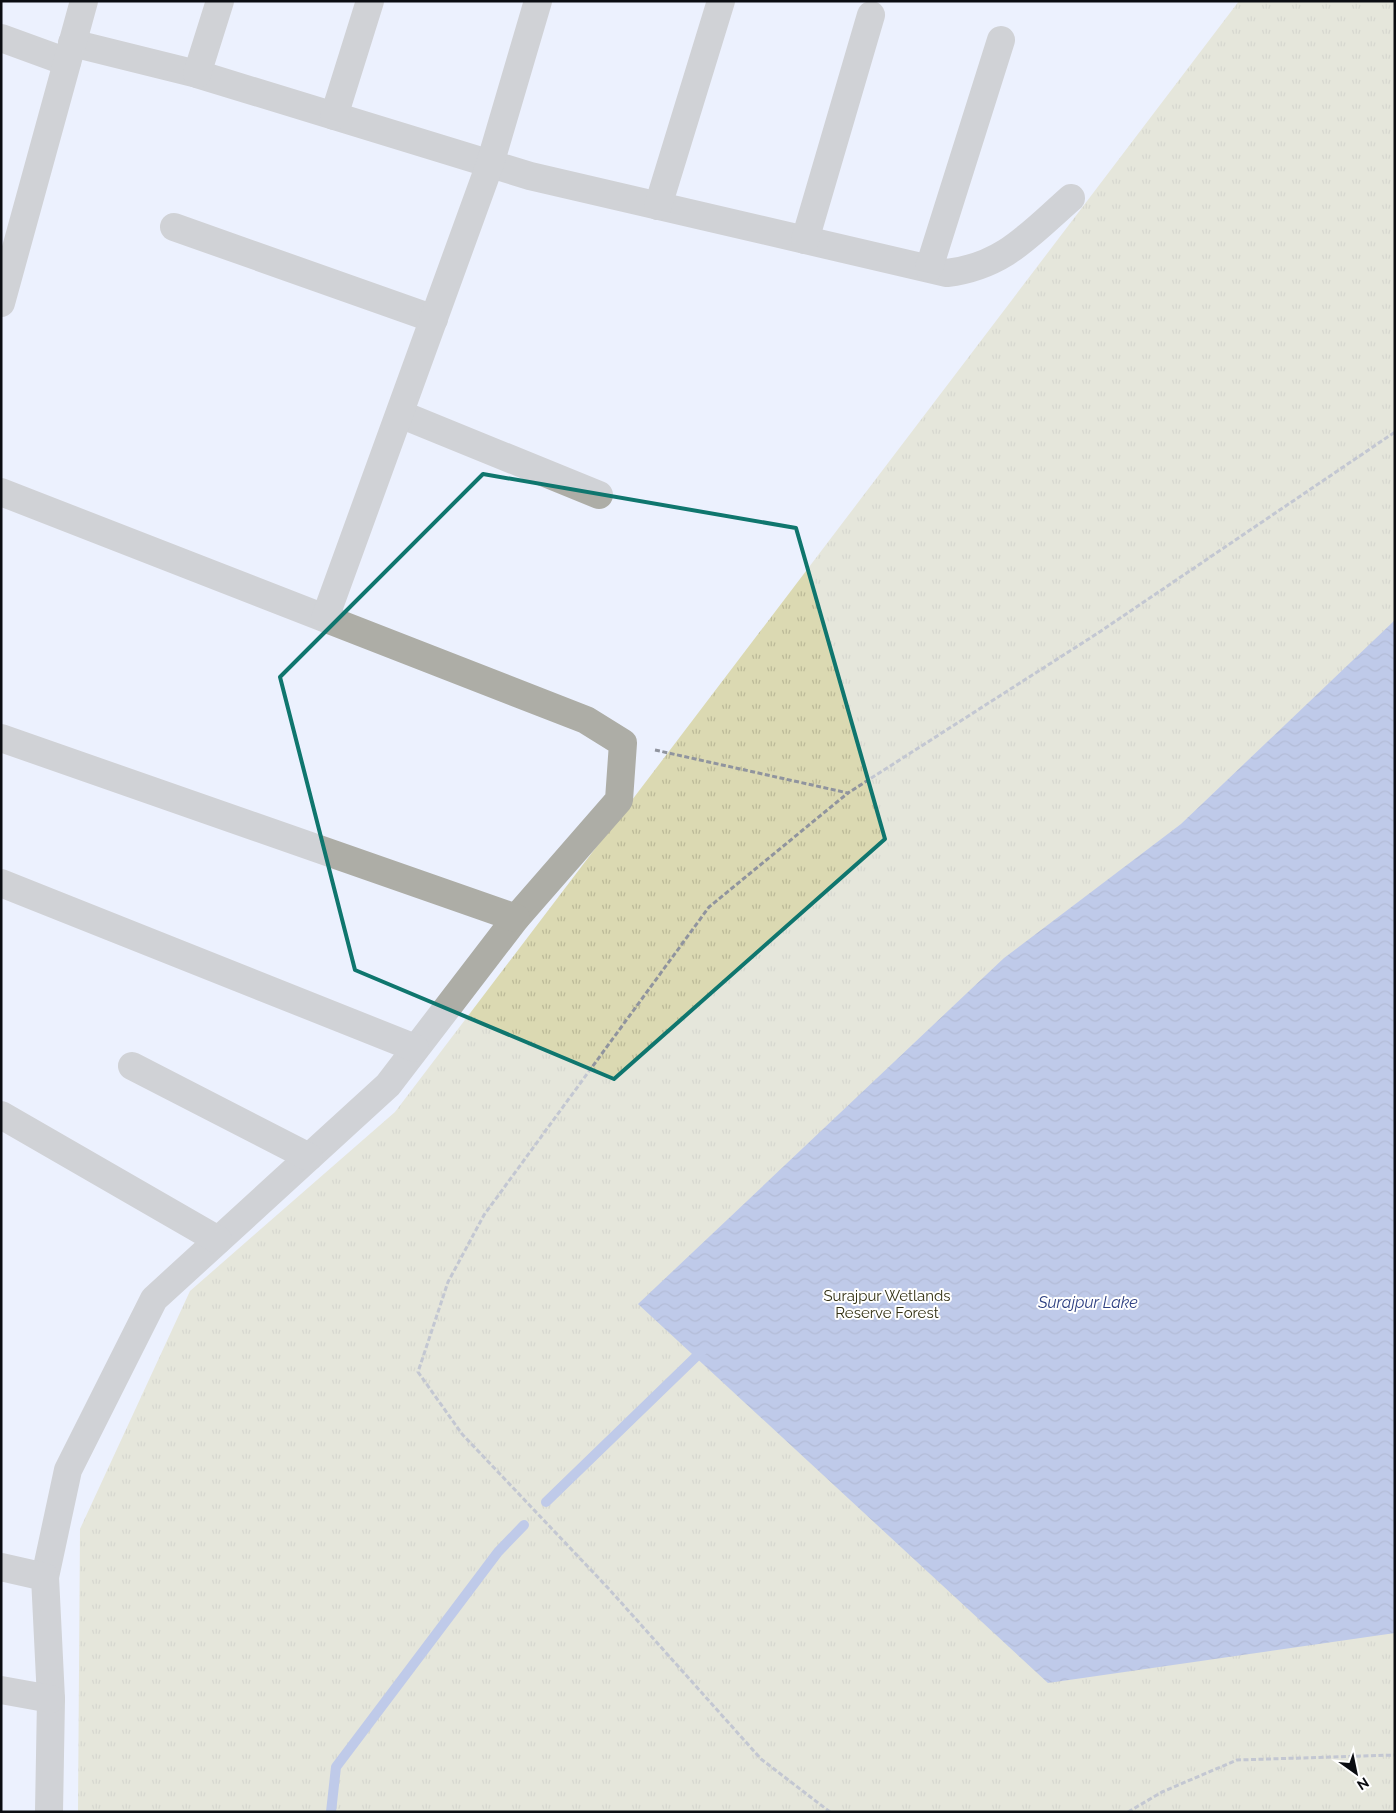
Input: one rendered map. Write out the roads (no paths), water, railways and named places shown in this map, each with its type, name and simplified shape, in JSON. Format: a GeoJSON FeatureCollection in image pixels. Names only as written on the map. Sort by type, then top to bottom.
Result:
{"type":"FeatureCollection","features":[{"type":"Feature","properties":{"kind":"street"},"geometry":{"type":"LineString","coordinates":[[1,303],[10,235],[70,52],[84,1]]}},
{"type":"Feature","properties":{"kind":"street"},"geometry":{"type":"LineString","coordinates":[[197,74],[220,1]]}},
{"type":"Feature","properties":{"kind":"street"},"geometry":{"type":"LineString","coordinates":[[334,116],[370,1]]}},
{"type":"Feature","properties":{"kind":"street"},"geometry":{"type":"LineString","coordinates":[[325,618],[490,164],[538,1]]}},
{"type":"Feature","properties":{"kind":"street"},"geometry":{"type":"LineString","coordinates":[[658,206],[721,1]]}},
{"type":"Feature","properties":{"kind":"street"},"geometry":{"type":"LineString","coordinates":[[805,240],[871,14]]}},
{"type":"Feature","properties":{"kind":"street"},"geometry":{"type":"LineString","coordinates":[[1,38],[197,74],[530,176],[947,273],[972,270],[1010,252],[1071,198]]}},
{"type":"Feature","properties":{"kind":"street"},"geometry":{"type":"LineString","coordinates":[[929,268],[1001,40]]}},
{"type":"Feature","properties":{"kind":"street"},"geometry":{"type":"LineString","coordinates":[[174,227],[434,319]]}},
{"type":"Feature","properties":{"kind":"street"},"geometry":{"type":"LineString","coordinates":[[400,414],[599,495]]}},
{"type":"Feature","properties":{"kind":"street"},"geometry":{"type":"LineString","coordinates":[[1,492],[586,720],[623,744],[620,800],[516,918],[388,1085],[154,1299],[149,1308],[68,1470],[45,1577],[51,1699],[50,1812]]}},
{"type":"Feature","properties":{"kind":"street"},"geometry":{"type":"LineString","coordinates":[[1,738],[516,918]]}},
{"type":"Feature","properties":{"kind":"street"},"geometry":{"type":"LineString","coordinates":[[1,883],[415,1048]]}},
{"type":"Feature","properties":{"kind":"street"},"geometry":{"type":"LineString","coordinates":[[132,1066],[309,1157]]}},
{"type":"Feature","properties":{"kind":"street"},"geometry":{"type":"LineString","coordinates":[[1,1115],[218,1240]]}},
{"type":"Feature","properties":{"kind":"street"},"geometry":{"type":"LineString","coordinates":[[1,1567],[45,1577]]}},
{"type":"Feature","properties":{"kind":"street"},"geometry":{"type":"LineString","coordinates":[[1,1690],[51,1699]]}},
{"type":"Feature","properties":{"kind":"water","name":"Surajpur Lake"},"geometry":{"type":"Polygon","coordinates":[[[1395,620],[1395,1633],[1048,1683],[638,1304],[1004,958],[1181,824],[1395,620]]]}},
{"type":"Feature","properties":{"kind":"waterway"},"geometry":{"type":"LineString","coordinates":[[546,1502],[704,1349]]}},
{"type":"Feature","properties":{"kind":"waterway"},"geometry":{"type":"LineString","coordinates":[[331,1812],[336,1767],[498,1552],[524,1525]]}},
{"type":"Feature","properties":{"kind":"park label","name":"Surajpur Wetlands Reserve Forest"},"geometry":{"type":"Point","coordinates":[887,1304]}}]}
